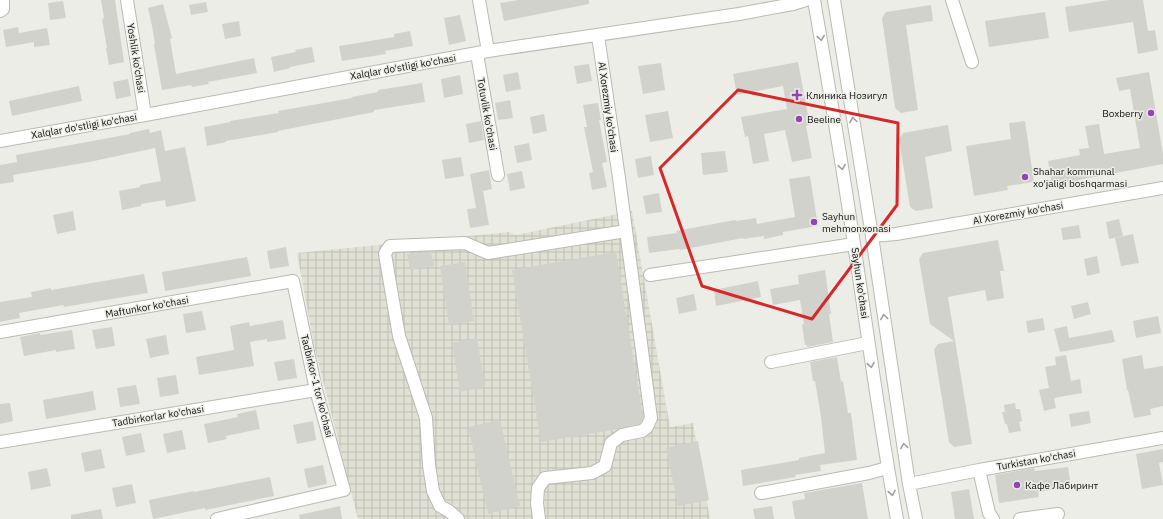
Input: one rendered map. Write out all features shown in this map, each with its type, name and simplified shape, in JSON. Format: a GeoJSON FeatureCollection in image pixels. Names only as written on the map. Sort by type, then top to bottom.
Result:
{"type":"FeatureCollection","features":[{"type":"Feature","properties":{"kind":"street"},"geometry":{"type":"LineString","coordinates":[[0,11],[3,9],[2,0]]}},
{"type":"Feature","properties":{"kind":"street","name":"Yoshlik ko'chasi"},"geometry":{"type":"LineString","coordinates":[[127,0],[145,115]]}},
{"type":"Feature","properties":{"kind":"street","name":"Totuvlik ko'chasi"},"geometry":{"type":"LineString","coordinates":[[479,0],[483,52],[498,175]]}},
{"type":"Feature","properties":{"kind":"street","name":"Xalqlar do'stligi ko'chasi"},"geometry":{"type":"LineString","coordinates":[[0,141],[483,52],[739,14],[793,4],[806,0]]}},
{"type":"Feature","properties":{"kind":"street","name":"Sayhun ko'chasi"},"geometry":{"type":"LineString","coordinates":[[814,0],[854,244],[887,468],[897,519]]}},
{"type":"Feature","properties":{"kind":"street","name":"Sayhun ko'chasi"},"geometry":{"type":"LineString","coordinates":[[834,0],[916,519]]}},
{"type":"Feature","properties":{"kind":"street"},"geometry":{"type":"LineString","coordinates":[[952,0],[972,62]]}},
{"type":"Feature","properties":{"kind":"street","name":"Al Xorezmiy ko'chasi"},"geometry":{"type":"LineString","coordinates":[[539,519],[537,503],[538,488],[545,478],[592,473],[605,466],[611,443],[622,435],[642,431],[647,427],[651,418],[619,178],[598,36]]}},
{"type":"Feature","properties":{"kind":"street","name":"Al Xorezmiy ko'chasi"},"geometry":{"type":"LineString","coordinates":[[872,236],[896,234],[1163,188]]}},
{"type":"Feature","properties":{"kind":"street"},"geometry":{"type":"LineString","coordinates":[[458,519],[449,511],[440,506],[433,491],[429,465],[426,418],[399,336],[386,254],[387,250],[390,246],[465,243],[488,253],[626,231]]}},
{"type":"Feature","properties":{"kind":"street"},"geometry":{"type":"LineString","coordinates":[[650,276],[854,244]]}},
{"type":"Feature","properties":{"kind":"street","name":"Maftunkor ko'chasi"},"geometry":{"type":"LineString","coordinates":[[0,332],[293,281]]}},
{"type":"Feature","properties":{"kind":"street","name":"Tadbirkor-1 tor ko'chasi"},"geometry":{"type":"LineString","coordinates":[[217,519],[344,490],[316,390],[293,281]]}},
{"type":"Feature","properties":{"kind":"street"},"geometry":{"type":"LineString","coordinates":[[771,362],[868,343]]}},
{"type":"Feature","properties":{"kind":"street","name":"Tadbirkorlar ko'chasi"},"geometry":{"type":"LineString","coordinates":[[0,442],[316,390]]}},
{"type":"Feature","properties":{"kind":"street","name":"Turkistan ko'chasi"},"geometry":{"type":"LineString","coordinates":[[910,484],[979,470],[1163,438]]}},
{"type":"Feature","properties":{"kind":"street"},"geometry":{"type":"LineString","coordinates":[[761,493],[869,473],[887,468]]}},
{"type":"Feature","properties":{"kind":"street"},"geometry":{"type":"LineString","coordinates":[[979,470],[989,513],[993,519]]}},
{"type":"Feature","properties":{"kind":"street"},"geometry":{"type":"LineString","coordinates":[[1020,519],[1058,514]]}},
{"type":"Feature","properties":{"kind":"highlighted area"},"geometry":{"type":"Polygon","coordinates":[[[738,90],[898,123],[897,205],[812,319],[702,286],[660,168],[738,90]]]}},
{"type":"Feature","properties":{"kind":"shaded area"},"geometry":{"type":"Polygon","coordinates":[[[632,211],[670,427],[693,423],[710,519],[460,519],[459,517],[447,519],[358,519],[314,345],[297,253],[509,232],[516,235],[632,211]]]}},
{"type":"Feature","properties":{"kind":"building"},"geometry":{"type":"Polygon","coordinates":[[[101,0],[115,0],[124,62],[109,65],[102,19],[104,18],[101,0]]]}},
{"type":"Feature","properties":{"kind":"building"},"geometry":{"type":"Polygon","coordinates":[[[518,0],[589,0],[589,4],[504,21],[500,3],[518,0]]]}},
{"type":"Feature","properties":{"kind":"building"},"geometry":{"type":"Polygon","coordinates":[[[1109,0],[1143,0],[1148,31],[1155,30],[1158,50],[1138,54],[1133,22],[1069,32],[1065,7],[1109,0]]]}},
{"type":"Feature","properties":{"kind":"building"},"geometry":{"type":"Polygon","coordinates":[[[63,1],[66,18],[50,20],[48,3],[63,1]]]}},
{"type":"Feature","properties":{"kind":"building"},"geometry":{"type":"Polygon","coordinates":[[[206,2],[208,12],[191,15],[189,5],[206,2]]]}},
{"type":"Feature","properties":{"kind":"building"},"geometry":{"type":"Polygon","coordinates":[[[163,4],[172,38],[170,39],[176,74],[254,58],[257,73],[208,82],[209,84],[192,87],[191,85],[162,90],[148,8],[163,4]]]}},
{"type":"Feature","properties":{"kind":"building"},"geometry":{"type":"Polygon","coordinates":[[[931,5],[933,21],[906,25],[918,110],[901,113],[895,108],[882,18],[886,12],[931,5]]]}},
{"type":"Feature","properties":{"kind":"building"},"geometry":{"type":"Polygon","coordinates":[[[1045,12],[1049,38],[989,47],[985,21],[1045,12]]]}},
{"type":"Feature","properties":{"kind":"building"},"geometry":{"type":"Polygon","coordinates":[[[460,15],[466,41],[449,45],[444,18],[460,15]]]}},
{"type":"Feature","properties":{"kind":"building"},"geometry":{"type":"Polygon","coordinates":[[[239,21],[241,36],[225,39],[222,24],[239,21]]]}},
{"type":"Feature","properties":{"kind":"building"},"geometry":{"type":"Polygon","coordinates":[[[18,27],[19,33],[47,28],[50,45],[34,47],[34,42],[6,47],[3,30],[18,27]]]}},
{"type":"Feature","properties":{"kind":"building"},"geometry":{"type":"Polygon","coordinates":[[[410,31],[413,46],[385,51],[386,54],[342,61],[339,46],[394,37],[394,34],[410,31]]]}},
{"type":"Feature","properties":{"kind":"building"},"geometry":{"type":"Polygon","coordinates":[[[312,47],[315,62],[274,72],[271,57],[312,47]]]}},
{"type":"Feature","properties":{"kind":"building"},"geometry":{"type":"Polygon","coordinates":[[[798,62],[810,125],[806,126],[812,158],[792,162],[785,130],[764,134],[769,161],[753,164],[748,136],[745,137],[741,117],[787,109],[783,86],[737,95],[733,74],[798,62]]]}},
{"type":"Feature","properties":{"kind":"building"},"geometry":{"type":"Polygon","coordinates":[[[661,63],[665,90],[643,94],[638,66],[661,63]]]}},
{"type":"Feature","properties":{"kind":"building"},"geometry":{"type":"Polygon","coordinates":[[[589,64],[592,81],[577,84],[574,66],[589,64]]]}},
{"type":"Feature","properties":{"kind":"building"},"geometry":{"type":"Polygon","coordinates":[[[518,72],[521,89],[506,92],[503,75],[518,72]]]}},
{"type":"Feature","properties":{"kind":"building"},"geometry":{"type":"Polygon","coordinates":[[[1149,72],[1163,154],[1163,164],[1052,185],[1048,161],[1080,155],[1079,149],[1089,148],[1085,126],[1099,124],[1104,154],[1140,148],[1130,89],[1119,91],[1116,78],[1149,72]]]}},
{"type":"Feature","properties":{"kind":"building"},"geometry":{"type":"Polygon","coordinates":[[[460,75],[463,94],[444,98],[441,79],[460,75]]]}},
{"type":"Feature","properties":{"kind":"building"},"geometry":{"type":"Polygon","coordinates":[[[128,79],[131,96],[116,99],[113,82],[128,79]]]}},
{"type":"Feature","properties":{"kind":"building"},"geometry":{"type":"Polygon","coordinates":[[[422,83],[425,102],[374,110],[374,112],[207,146],[204,127],[279,113],[278,111],[352,98],[378,92],[378,90],[422,83]]]}},
{"type":"Feature","properties":{"kind":"building"},"geometry":{"type":"Polygon","coordinates":[[[79,86],[82,101],[12,116],[9,101],[79,86]]]}},
{"type":"Feature","properties":{"kind":"building"},"geometry":{"type":"Polygon","coordinates":[[[510,100],[513,118],[498,120],[495,103],[510,100]]]}},
{"type":"Feature","properties":{"kind":"building"},"geometry":{"type":"Polygon","coordinates":[[[598,103],[601,120],[599,120],[607,162],[602,163],[607,187],[592,190],[589,173],[593,172],[584,127],[587,127],[583,105],[598,103]]]}},
{"type":"Feature","properties":{"kind":"building"},"geometry":{"type":"Polygon","coordinates":[[[668,111],[673,138],[650,142],[645,115],[668,111]]]}},
{"type":"Feature","properties":{"kind":"building"},"geometry":{"type":"Polygon","coordinates":[[[544,114],[547,131],[533,134],[530,117],[544,114]]]}},
{"type":"Feature","properties":{"kind":"building"},"geometry":{"type":"Polygon","coordinates":[[[481,121],[484,140],[469,143],[466,124],[481,121]]]}},
{"type":"Feature","properties":{"kind":"building"},"geometry":{"type":"Polygon","coordinates":[[[1025,121],[1034,182],[1007,186],[1008,190],[974,196],[966,146],[1011,139],[1009,123],[1025,121]]]}},
{"type":"Feature","properties":{"kind":"building"},"geometry":{"type":"Polygon","coordinates":[[[948,125],[952,151],[925,157],[933,208],[916,211],[910,207],[899,139],[903,133],[948,125]]]}},
{"type":"Feature","properties":{"kind":"building"},"geometry":{"type":"Polygon","coordinates":[[[149,129],[150,133],[161,130],[165,151],[185,147],[196,201],[166,207],[165,200],[141,204],[141,206],[122,210],[119,191],[161,181],[155,148],[89,162],[13,175],[14,182],[0,184],[0,165],[17,162],[16,155],[130,134],[149,129]]]}},
{"type":"Feature","properties":{"kind":"building"},"geometry":{"type":"Polygon","coordinates":[[[529,143],[532,160],[517,163],[514,146],[529,143]]]}},
{"type":"Feature","properties":{"kind":"building"},"geometry":{"type":"Polygon","coordinates":[[[725,151],[728,172],[703,175],[701,153],[725,151]]]}},
{"type":"Feature","properties":{"kind":"building"},"geometry":{"type":"Polygon","coordinates":[[[651,156],[654,175],[638,178],[635,159],[651,156]]]}},
{"type":"Feature","properties":{"kind":"building"},"geometry":{"type":"Polygon","coordinates":[[[461,157],[464,176],[445,179],[442,160],[461,157]]]}},
{"type":"Feature","properties":{"kind":"building"},"geometry":{"type":"Polygon","coordinates":[[[489,170],[492,189],[483,191],[489,225],[470,228],[467,209],[476,208],[470,174],[489,170]]]}},
{"type":"Feature","properties":{"kind":"building"},"geometry":{"type":"Polygon","coordinates":[[[522,171],[525,188],[510,191],[507,174],[522,171]]]}},
{"type":"Feature","properties":{"kind":"building"},"geometry":{"type":"Polygon","coordinates":[[[810,176],[818,226],[783,232],[783,235],[764,239],[764,236],[743,238],[680,250],[649,253],[647,237],[677,233],[676,231],[735,220],[756,218],[757,224],[795,217],[789,179],[810,176]]]}},
{"type":"Feature","properties":{"kind":"building"},"geometry":{"type":"Polygon","coordinates":[[[659,193],[662,212],[646,214],[643,196],[659,193]]]}},
{"type":"Feature","properties":{"kind":"building"},"geometry":{"type":"Polygon","coordinates":[[[73,211],[76,230],[57,234],[53,215],[73,211]]]}},
{"type":"Feature","properties":{"kind":"building"},"geometry":{"type":"Polygon","coordinates":[[[1119,219],[1123,236],[1109,239],[1106,222],[1119,219]]]}},
{"type":"Feature","properties":{"kind":"building"},"geometry":{"type":"Polygon","coordinates":[[[1079,225],[1081,238],[1063,240],[1061,228],[1079,225]]]}},
{"type":"Feature","properties":{"kind":"building"},"geometry":{"type":"Polygon","coordinates":[[[1133,234],[1139,263],[1121,266],[1115,238],[1133,234]]]}},
{"type":"Feature","properties":{"kind":"building"},"geometry":{"type":"Polygon","coordinates":[[[998,240],[1004,271],[1000,271],[1004,298],[987,301],[985,290],[948,297],[972,444],[954,447],[949,442],[934,350],[938,344],[954,341],[930,324],[919,259],[923,253],[998,240]]]}},
{"type":"Feature","properties":{"kind":"building"},"geometry":{"type":"Polygon","coordinates":[[[286,247],[289,266],[270,269],[267,251],[286,247]]]}},
{"type":"Feature","properties":{"kind":"building"},"geometry":{"type":"Polygon","coordinates":[[[431,252],[434,266],[410,270],[407,254],[431,252]]]}},
{"type":"Feature","properties":{"kind":"building"},"geometry":{"type":"Polygon","coordinates":[[[616,252],[643,417],[639,424],[541,442],[512,270],[616,252]]]}},
{"type":"Feature","properties":{"kind":"building"},"geometry":{"type":"Polygon","coordinates":[[[1097,256],[1100,273],[1087,276],[1084,259],[1097,256]]]}},
{"type":"Feature","properties":{"kind":"building"},"geometry":{"type":"Polygon","coordinates":[[[247,257],[251,276],[165,291],[162,272],[247,257]]]}},
{"type":"Feature","properties":{"kind":"building"},"geometry":{"type":"Polygon","coordinates":[[[465,262],[474,321],[449,325],[440,266],[465,262]]]}},
{"type":"Feature","properties":{"kind":"building"},"geometry":{"type":"Polygon","coordinates":[[[825,270],[833,342],[807,347],[807,345],[805,345],[802,325],[804,324],[800,300],[773,305],[770,289],[799,284],[798,275],[825,270]]]}},
{"type":"Feature","properties":{"kind":"building"},"geometry":{"type":"Polygon","coordinates":[[[144,274],[148,293],[19,313],[20,318],[0,322],[0,302],[32,297],[31,292],[51,288],[51,290],[144,274]]]}},
{"type":"Feature","properties":{"kind":"building"},"geometry":{"type":"Polygon","coordinates":[[[758,281],[761,297],[716,306],[714,290],[758,281]]]}},
{"type":"Feature","properties":{"kind":"building"},"geometry":{"type":"Polygon","coordinates":[[[694,294],[697,310],[679,314],[676,298],[694,294]]]}},
{"type":"Feature","properties":{"kind":"building"},"geometry":{"type":"Polygon","coordinates":[[[1088,302],[1091,314],[1074,319],[1071,306],[1088,302]]]}},
{"type":"Feature","properties":{"kind":"building"},"geometry":{"type":"Polygon","coordinates":[[[202,311],[206,330],[186,333],[183,314],[202,311]]]}},
{"type":"Feature","properties":{"kind":"building"},"geometry":{"type":"Polygon","coordinates":[[[1158,316],[1161,333],[1136,338],[1133,321],[1158,316]]]}},
{"type":"Feature","properties":{"kind":"building"},"geometry":{"type":"Polygon","coordinates":[[[1043,318],[1045,330],[1028,333],[1026,321],[1043,318]]]}},
{"type":"Feature","properties":{"kind":"building"},"geometry":{"type":"Polygon","coordinates":[[[283,320],[286,339],[267,342],[267,339],[250,342],[254,366],[199,375],[196,357],[234,350],[230,326],[249,322],[250,326],[283,320]]]}},
{"type":"Feature","properties":{"kind":"building"},"geometry":{"type":"Polygon","coordinates":[[[1067,326],[1069,338],[1112,330],[1115,342],[1060,352],[1054,329],[1067,326]]]}},
{"type":"Feature","properties":{"kind":"building"},"geometry":{"type":"Polygon","coordinates":[[[112,327],[115,346],[96,349],[92,330],[112,327]]]}},
{"type":"Feature","properties":{"kind":"building"},"geometry":{"type":"Polygon","coordinates":[[[72,330],[75,349],[56,352],[56,350],[24,356],[20,337],[40,333],[40,335],[72,330]]]}},
{"type":"Feature","properties":{"kind":"building"},"geometry":{"type":"Polygon","coordinates":[[[166,335],[169,354],[150,358],[146,339],[166,335]]]}},
{"type":"Feature","properties":{"kind":"building"},"geometry":{"type":"Polygon","coordinates":[[[477,338],[485,387],[460,392],[452,343],[477,338]]]}},
{"type":"Feature","properties":{"kind":"building"},"geometry":{"type":"Polygon","coordinates":[[[1066,355],[1071,381],[1080,379],[1082,393],[1054,398],[1056,408],[1044,411],[1039,390],[1049,388],[1045,367],[1056,365],[1055,357],[1066,355]]]}},
{"type":"Feature","properties":{"kind":"building"},"geometry":{"type":"Polygon","coordinates":[[[1142,355],[1144,369],[1163,366],[1163,406],[1150,409],[1151,415],[1134,418],[1127,390],[1122,359],[1142,355]]]}},
{"type":"Feature","properties":{"kind":"building"},"geometry":{"type":"Polygon","coordinates":[[[837,357],[841,382],[843,381],[848,413],[851,413],[857,460],[820,465],[821,471],[743,486],[741,470],[799,460],[799,458],[825,453],[821,417],[810,362],[837,357]]]}},
{"type":"Feature","properties":{"kind":"building"},"geometry":{"type":"Polygon","coordinates":[[[294,359],[297,378],[278,381],[274,362],[294,359]]]}},
{"type":"Feature","properties":{"kind":"building"},"geometry":{"type":"Polygon","coordinates":[[[176,375],[179,394],[160,397],[157,378],[176,375]]]}},
{"type":"Feature","properties":{"kind":"building"},"geometry":{"type":"Polygon","coordinates":[[[136,385],[140,404],[120,407],[117,388],[136,385]]]}},
{"type":"Feature","properties":{"kind":"building"},"geometry":{"type":"Polygon","coordinates":[[[93,391],[96,410],[46,419],[43,400],[93,391]]]}},
{"type":"Feature","properties":{"kind":"building"},"geometry":{"type":"Polygon","coordinates":[[[10,403],[13,421],[0,424],[0,404],[10,403]]]}},
{"type":"Feature","properties":{"kind":"building"},"geometry":{"type":"Polygon","coordinates":[[[1015,403],[1016,409],[1020,409],[1022,421],[1019,422],[1021,431],[1009,433],[1002,412],[1005,412],[1004,405],[1015,403]]]}},
{"type":"Feature","properties":{"kind":"building"},"geometry":{"type":"Polygon","coordinates":[[[256,410],[260,429],[226,436],[227,439],[208,443],[204,424],[238,417],[237,414],[256,410]]]}},
{"type":"Feature","properties":{"kind":"building"},"geometry":{"type":"Polygon","coordinates":[[[1089,411],[1091,423],[1071,427],[1069,414],[1089,411]]]}},
{"type":"Feature","properties":{"kind":"building"},"geometry":{"type":"Polygon","coordinates":[[[500,420],[520,506],[488,514],[468,427],[500,420]]]}},
{"type":"Feature","properties":{"kind":"building"},"geometry":{"type":"Polygon","coordinates":[[[313,421],[316,440],[297,444],[293,425],[313,421]]]}},
{"type":"Feature","properties":{"kind":"building"},"geometry":{"type":"Polygon","coordinates":[[[182,430],[186,449],[167,453],[163,434],[182,430]]]}},
{"type":"Feature","properties":{"kind":"building"},"geometry":{"type":"Polygon","coordinates":[[[141,433],[145,452],[126,456],[122,437],[141,433]]]}},
{"type":"Feature","properties":{"kind":"building"},"geometry":{"type":"Polygon","coordinates":[[[698,441],[709,500],[678,506],[666,448],[698,441]]]}},
{"type":"Feature","properties":{"kind":"building"},"geometry":{"type":"Polygon","coordinates":[[[101,449],[105,468],[85,472],[81,453],[101,449]]]}},
{"type":"Feature","properties":{"kind":"building"},"geometry":{"type":"Polygon","coordinates":[[[1163,449],[1163,462],[1159,463],[1163,485],[1142,489],[1136,454],[1163,449]]]}},
{"type":"Feature","properties":{"kind":"building"},"geometry":{"type":"Polygon","coordinates":[[[323,465],[327,484],[308,488],[304,469],[323,465]]]}},
{"type":"Feature","properties":{"kind":"building","name":"Кафе Лабиринт"},"geometry":{"type":"Polygon","coordinates":[[[1068,467],[1071,487],[1038,492],[1039,497],[999,503],[995,475],[1034,468],[1035,471],[1068,467]]]}},
{"type":"Feature","properties":{"kind":"building"},"geometry":{"type":"Polygon","coordinates":[[[47,468],[51,486],[31,490],[28,472],[47,468]]]}},
{"type":"Feature","properties":{"kind":"building"},"geometry":{"type":"Polygon","coordinates":[[[270,477],[274,496],[153,519],[149,500],[270,477]]]}},
{"type":"Feature","properties":{"kind":"building"},"geometry":{"type":"Polygon","coordinates":[[[862,483],[868,519],[795,519],[792,501],[805,499],[804,493],[862,483]]]}},
{"type":"Feature","properties":{"kind":"building"},"geometry":{"type":"Polygon","coordinates":[[[132,484],[136,503],[116,507],[112,488],[132,484]]]}},
{"type":"Feature","properties":{"kind":"building"},"geometry":{"type":"Polygon","coordinates":[[[969,489],[974,519],[955,519],[951,492],[969,489]]]}},
{"type":"Feature","properties":{"kind":"building"},"geometry":{"type":"Polygon","coordinates":[[[340,506],[342,519],[300,519],[299,515],[340,506]]]}},
{"type":"Feature","properties":{"kind":"building"},"geometry":{"type":"Polygon","coordinates":[[[772,506],[774,519],[755,519],[753,509],[772,506]]]}},
{"type":"Feature","properties":{"kind":"building"},"geometry":{"type":"Polygon","coordinates":[[[101,509],[103,519],[71,519],[71,515],[101,509]]]}},
{"type":"Feature","properties":{"kind":"place","name":"Клиника Нозигул"},"geometry":{"type":"Point","coordinates":[797,95]}},
{"type":"Feature","properties":{"kind":"place","name":"Boxberry"},"geometry":{"type":"Point","coordinates":[1151,113]}},
{"type":"Feature","properties":{"kind":"place","name":"Beeline"},"geometry":{"type":"Point","coordinates":[799,119]}},
{"type":"Feature","properties":{"kind":"place","name":"Shahar kommunal xo'jaligi boshqarmasi"},"geometry":{"type":"Point","coordinates":[1025,177]}},
{"type":"Feature","properties":{"kind":"place","name":"Sayhun mehmonxonasi"},"geometry":{"type":"Point","coordinates":[814,222]}},
{"type":"Feature","properties":{"kind":"place","name":"Кафе Лабиринт"},"geometry":{"type":"Point","coordinates":[1017,485]}}]}
